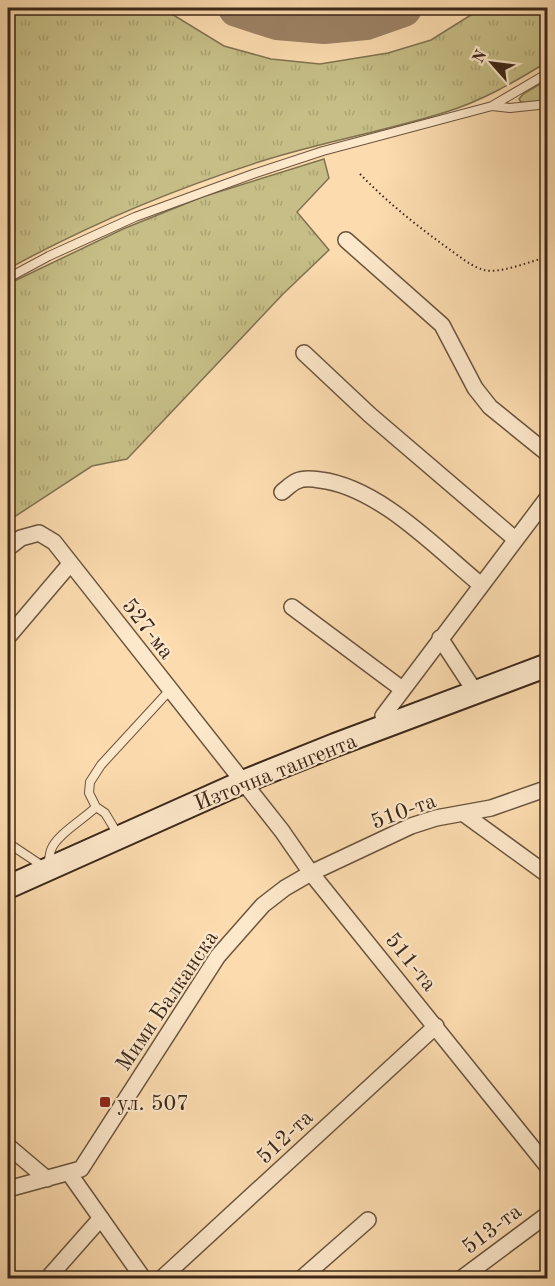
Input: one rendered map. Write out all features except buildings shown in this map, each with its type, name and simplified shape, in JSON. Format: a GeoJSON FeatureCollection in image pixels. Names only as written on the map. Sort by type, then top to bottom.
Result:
{"type":"FeatureCollection","features":[{"type":"Feature","properties":{"kind":"street"},"geometry":{"type":"LineString","coordinates":[[346,240],[441,325],[475,388],[490,407],[548,454]]}},
{"type":"Feature","properties":{"kind":"street"},"geometry":{"type":"LineString","coordinates":[[304,353],[370,415],[515,539]]}},
{"type":"Feature","properties":{"kind":"street"},"geometry":{"type":"LineString","coordinates":[[282,492],[299,480],[316,479],[338,482],[371,496],[395,513],[481,585]]}},
{"type":"Feature","properties":{"kind":"street"},"geometry":{"type":"LineString","coordinates":[[383,716],[548,497]]}},
{"type":"Feature","properties":{"kind":"street","name":"527-ма"},"geometry":{"type":"LineString","coordinates":[[8,548],[21,538],[39,533],[54,542],[243,782]]}},
{"type":"Feature","properties":{"kind":"street"},"geometry":{"type":"LineString","coordinates":[[8,637],[70,564]]}},
{"type":"Feature","properties":{"kind":"street"},"geometry":{"type":"LineString","coordinates":[[292,607],[402,689]]}},
{"type":"Feature","properties":{"kind":"street"},"geometry":{"type":"LineString","coordinates":[[440,638],[476,693]]}},
{"type":"Feature","properties":{"kind":"street","name":"Източна тангента"},"geometry":{"type":"LineString","coordinates":[[8,887],[243,782],[548,665]]}},
{"type":"Feature","properties":{"kind":"street","name":"511-та"},"geometry":{"type":"LineString","coordinates":[[243,782],[311,873],[548,1167]]}},
{"type":"Feature","properties":{"kind":"street","name":"510-та"},"geometry":{"type":"LineString","coordinates":[[311,873],[411,826],[436,818],[491,808],[548,788]]}},
{"type":"Feature","properties":{"kind":"street"},"geometry":{"type":"LineString","coordinates":[[464,814],[548,875]]}},
{"type":"Feature","properties":{"kind":"street","name":"Мими Балканска"},"geometry":{"type":"LineString","coordinates":[[8,1189],[81,1169],[218,956],[262,905],[311,873]]}},
{"type":"Feature","properties":{"kind":"street","name":"512-та"},"geometry":{"type":"LineString","coordinates":[[162,1278],[436,1026]]}},
{"type":"Feature","properties":{"kind":"street"},"geometry":{"type":"LineString","coordinates":[[8,1146],[47,1179]]}},
{"type":"Feature","properties":{"kind":"street"},"geometry":{"type":"LineString","coordinates":[[69,1173],[143,1278]]}},
{"type":"Feature","properties":{"kind":"street","name":"513-та"},"geometry":{"type":"LineString","coordinates":[[462,1278],[548,1214]]}},
{"type":"Feature","properties":{"kind":"street"},"geometry":{"type":"LineString","coordinates":[[48,1278],[101,1218]]}},
{"type":"Feature","properties":{"kind":"street"},"geometry":{"type":"LineString","coordinates":[[302,1278],[368,1220]]}},
{"type":"Feature","properties":{"kind":"lane"},"geometry":{"type":"LineString","coordinates":[[8,278],[49,256],[135,218],[253,174],[323,151],[492,106],[548,73]]}},
{"type":"Feature","properties":{"kind":"lane"},"geometry":{"type":"LineString","coordinates":[[492,106],[510,108],[548,104]]}},
{"type":"Feature","properties":{"kind":"lane"},"geometry":{"type":"LineString","coordinates":[[114,828],[105,813],[96,807],[89,793],[90,782],[101,765],[170,690]]}},
{"type":"Feature","properties":{"kind":"lane"},"geometry":{"type":"LineString","coordinates":[[8,843],[47,869],[51,849],[62,835],[96,807]]}},
{"type":"Feature","properties":{"kind":"path"},"geometry":{"type":"LineString","coordinates":[[360,174],[381,196],[421,229],[464,260],[483,270],[496,270],[548,257]]}},
{"type":"Feature","properties":{"kind":"green space"},"geometry":{"type":"Polygon","coordinates":[[[8,8],[162,8],[224,46],[271,59],[320,64],[388,53],[431,40],[482,8],[547,8],[547,62],[498,90],[459,107],[423,119],[262,161],[164,196],[69,237],[8,269],[8,8]]]}},
{"type":"Feature","properties":{"kind":"green space"},"geometry":{"type":"Polygon","coordinates":[[[547,80],[547,100],[521,102],[519,99],[523,94],[547,80]]]}},
{"type":"Feature","properties":{"kind":"green space"},"geometry":{"type":"Polygon","coordinates":[[[324,159],[329,178],[297,212],[329,250],[283,294],[127,459],[92,466],[8,521],[8,284],[123,229],[202,197],[324,159]]]}},
{"type":"Feature","properties":{"kind":"taxiway"},"geometry":{"type":"LineString","coordinates":[[237,8],[277,21],[324,25],[366,21],[403,8]]}},
{"type":"Feature","properties":{"kind":"place","name":"ул. 507"},"geometry":{"type":"Point","coordinates":[105,1102]}}]}
